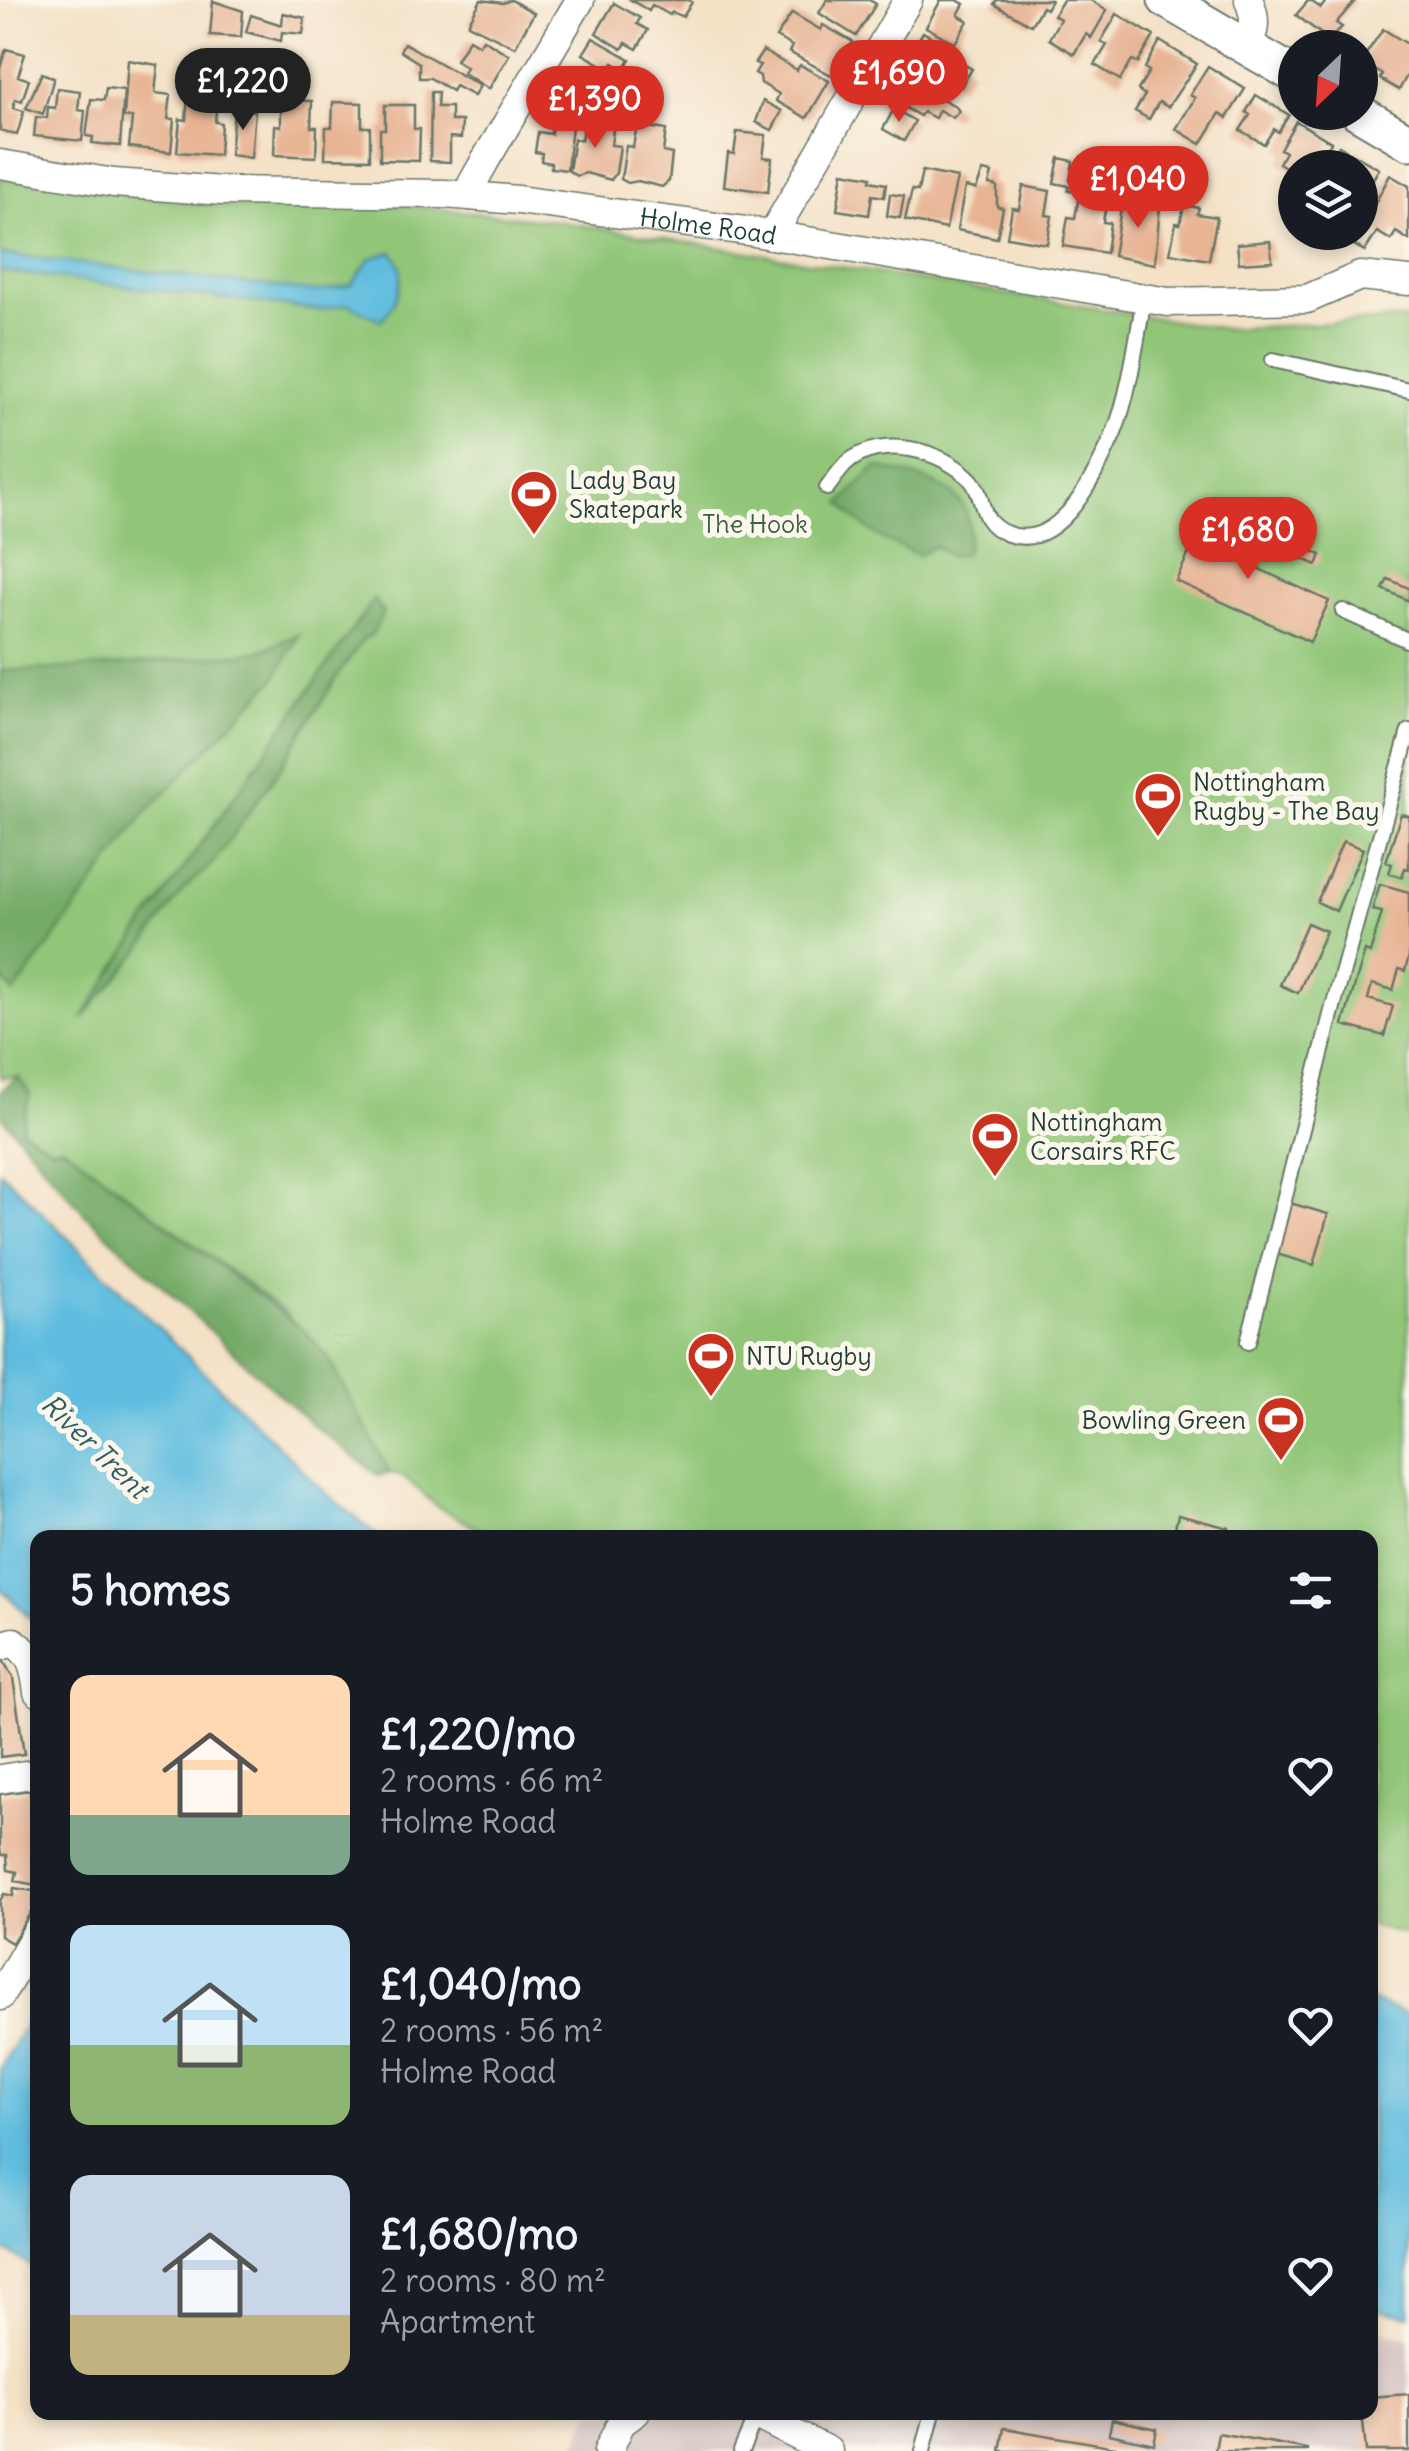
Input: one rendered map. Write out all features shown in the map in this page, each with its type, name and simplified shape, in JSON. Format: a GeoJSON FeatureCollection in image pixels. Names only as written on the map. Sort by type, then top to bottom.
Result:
{"type":"FeatureCollection","features":[{"type":"Feature","properties":{"kind":"street"},"geometry":{"type":"LineString","coordinates":[[472,196],[472,184],[580,0]]}},
{"type":"Feature","properties":{"kind":"street"},"geometry":{"type":"LineString","coordinates":[[772,235],[908,0]]}},
{"type":"Feature","properties":{"kind":"street"},"geometry":{"type":"LineString","coordinates":[[1166,0],[1278,66]]}},
{"type":"Feature","properties":{"kind":"street"},"geometry":{"type":"LineString","coordinates":[[1247,47],[1254,33],[1255,16],[1249,0]]}},
{"type":"Feature","properties":{"kind":"street"},"geometry":{"type":"LineString","coordinates":[[1378,124],[1409,142]]}},
{"type":"Feature","properties":{"kind":"street","name":"Holme Road"},"geometry":{"type":"LineString","coordinates":[[0,164],[114,182],[223,191],[472,196],[772,235],[1168,302],[1307,299],[1360,276],[1409,281]]}},
{"type":"Feature","properties":{"kind":"street"},"geometry":{"type":"LineString","coordinates":[[0,1646],[14,1642],[30,1660]]}},
{"type":"Feature","properties":{"kind":"street"},"geometry":{"type":"LineString","coordinates":[[0,1779],[30,1774]]}},
{"type":"Feature","properties":{"kind":"street"},"geometry":{"type":"LineString","coordinates":[[0,1996],[30,1944]]}},
{"type":"Feature","properties":{"kind":"street"},"geometry":{"type":"LineString","coordinates":[[608,2451],[625,2420]]}},
{"type":"Feature","properties":{"kind":"street"},"geometry":{"type":"LineString","coordinates":[[765,2420],[820,2449]]}},
{"type":"Feature","properties":{"kind":"lane"},"geometry":{"type":"LineString","coordinates":[[827,488],[847,462],[873,450],[901,448],[946,460],[974,483],[984,518],[1009,534],[1038,535],[1062,520],[1084,492],[1115,430],[1144,298]]}},
{"type":"Feature","properties":{"kind":"lane"},"geometry":{"type":"LineString","coordinates":[[1273,360],[1409,390]]}},
{"type":"Feature","properties":{"kind":"lane"},"geometry":{"type":"LineString","coordinates":[[1343,611],[1409,641]]}},
{"type":"Feature","properties":{"kind":"lane"},"geometry":{"type":"LineString","coordinates":[[1248,1342],[1409,732]]}},
{"type":"Feature","properties":{"kind":"lane"},"geometry":{"type":"LineString","coordinates":[[741,2451],[752,2420]]}},
{"type":"Feature","properties":{"kind":"lane"},"geometry":{"type":"LineString","coordinates":[[923,2451],[931,2420]]}},
{"type":"Feature","properties":{"kind":"shaded area"},"geometry":{"type":"Polygon","coordinates":[[[1378,2330],[1409,2339],[1409,2451],[574,2451],[588,2420],[1378,2420],[1378,2330]]]}},
{"type":"Feature","properties":{"kind":"green space","name":"The Hook"},"geometry":{"type":"Polygon","coordinates":[[[0,178],[227,207],[335,203],[413,206],[556,221],[1225,329],[1409,319],[1409,1935],[1378,1927],[1378,1530],[481,1530],[438,1507],[403,1476],[382,1475],[375,1445],[287,1314],[63,1146],[52,1148],[21,1129],[18,1077],[0,1078],[0,178]]]}},
{"type":"Feature","properties":{"kind":"green space"},"geometry":{"type":"Polygon","coordinates":[[[876,467],[931,482],[959,500],[967,514],[969,532],[964,554],[950,556],[934,546],[919,555],[859,522],[841,503],[876,467]]]}},
{"type":"Feature","properties":{"kind":"green space"},"geometry":{"type":"Polygon","coordinates":[[[374,599],[383,613],[373,633],[362,641],[338,675],[279,770],[213,863],[183,890],[139,952],[82,1019],[143,926],[374,599]]]}},
{"type":"Feature","properties":{"kind":"green space"},"geometry":{"type":"Polygon","coordinates":[[[299,634],[275,679],[146,812],[14,993],[0,976],[0,671],[104,667],[258,652],[299,634]]]}},
{"type":"Feature","properties":{"kind":"green space"},"geometry":{"type":"Polygon","coordinates":[[[18,1077],[30,1094],[21,1130],[52,1148],[63,1146],[305,1331],[327,1356],[389,1471],[379,1476],[309,1422],[85,1214],[2,1117],[1,1091],[18,1077]]]}},
{"type":"Feature","properties":{"kind":"water"},"geometry":{"type":"Polygon","coordinates":[[[392,252],[401,268],[400,287],[381,320],[348,304],[319,310],[0,271],[0,254],[317,292],[351,285],[371,258],[392,252]]]}},
{"type":"Feature","properties":{"kind":"water","name":"River Trent"},"geometry":{"type":"Polygon","coordinates":[[[0,1171],[328,1495],[370,1530],[30,1530],[30,1617],[0,1588],[0,1171]]]}},
{"type":"Feature","properties":{"kind":"water"},"geometry":{"type":"Polygon","coordinates":[[[1378,2004],[1409,2015],[1409,2316],[1378,2309],[1378,2004]]]}},
{"type":"Feature","properties":{"kind":"water"},"geometry":{"type":"Polygon","coordinates":[[[30,2016],[30,2265],[0,2247],[0,2068],[30,2016]]]}},
{"type":"Feature","properties":{"kind":"building"},"geometry":{"type":"Polygon","coordinates":[[[481,0],[511,0],[534,13],[515,47],[468,24],[481,0]]]}},
{"type":"Feature","properties":{"kind":"building"},"geometry":{"type":"Polygon","coordinates":[[[631,0],[692,2],[683,17],[652,5],[649,11],[631,0]]]}},
{"type":"Feature","properties":{"kind":"building"},"geometry":{"type":"Polygon","coordinates":[[[827,0],[869,0],[876,4],[856,36],[819,13],[827,0]]]}},
{"type":"Feature","properties":{"kind":"building"},"geometry":{"type":"Polygon","coordinates":[[[941,0],[964,4],[958,15],[968,21],[955,43],[926,27],[941,0]]]}},
{"type":"Feature","properties":{"kind":"building"},"geometry":{"type":"Polygon","coordinates":[[[997,0],[1051,0],[1031,25],[994,4],[997,0]]]}},
{"type":"Feature","properties":{"kind":"building"},"geometry":{"type":"Polygon","coordinates":[[[1063,0],[1090,0],[1107,10],[1091,38],[1086,34],[1074,54],[1049,39],[1060,19],[1054,15],[1063,0]]]}},
{"type":"Feature","properties":{"kind":"building"},"geometry":{"type":"Polygon","coordinates":[[[1309,0],[1321,8],[1327,0],[1356,0],[1336,23],[1342,27],[1339,30],[1316,30],[1296,15],[1309,0]]]}},
{"type":"Feature","properties":{"kind":"building"},"geometry":{"type":"Polygon","coordinates":[[[213,1],[243,11],[241,37],[210,35],[213,1]]]}},
{"type":"Feature","properties":{"kind":"building"},"geometry":{"type":"Polygon","coordinates":[[[614,3],[640,18],[637,24],[648,30],[637,49],[626,43],[622,49],[596,33],[614,3]]]}},
{"type":"Feature","properties":{"kind":"building"},"geometry":{"type":"Polygon","coordinates":[[[283,13],[305,18],[303,34],[282,32],[281,41],[246,32],[251,15],[282,25],[283,13]]]}},
{"type":"Feature","properties":{"kind":"building"},"geometry":{"type":"Polygon","coordinates":[[[792,13],[853,42],[833,76],[789,52],[792,46],[776,37],[792,13]]]}},
{"type":"Feature","properties":{"kind":"building"},"geometry":{"type":"Polygon","coordinates":[[[1117,14],[1154,36],[1138,63],[1132,60],[1120,80],[1095,65],[1107,45],[1101,41],[1117,14]]]}},
{"type":"Feature","properties":{"kind":"building"},"geometry":{"type":"Polygon","coordinates":[[[1383,29],[1409,45],[1409,72],[1399,90],[1380,79],[1378,36],[1383,29]]]}},
{"type":"Feature","properties":{"kind":"building"},"geometry":{"type":"Polygon","coordinates":[[[923,32],[951,48],[947,55],[972,69],[961,87],[937,73],[934,79],[905,63],[923,32]]]}},
{"type":"Feature","properties":{"kind":"building"},"geometry":{"type":"Polygon","coordinates":[[[593,38],[630,59],[624,69],[613,63],[609,69],[583,54],[593,38]]]}},
{"type":"Feature","properties":{"kind":"building"},"geometry":{"type":"Polygon","coordinates":[[[469,39],[479,45],[483,39],[509,55],[489,89],[463,73],[466,67],[456,60],[469,39]]]}},
{"type":"Feature","properties":{"kind":"building"},"geometry":{"type":"Polygon","coordinates":[[[1160,41],[1197,64],[1168,107],[1159,102],[1149,119],[1135,111],[1145,95],[1138,90],[1149,71],[1145,68],[1160,41]]]}},
{"type":"Feature","properties":{"kind":"building"},"geometry":{"type":"Polygon","coordinates":[[[404,43],[480,86],[474,96],[455,86],[452,91],[430,78],[419,78],[419,63],[400,51],[404,43]]]}},
{"type":"Feature","properties":{"kind":"building"},"geometry":{"type":"Polygon","coordinates":[[[6,49],[25,54],[18,76],[29,80],[22,101],[15,99],[13,108],[24,111],[17,135],[0,130],[0,68],[6,49]]]}},
{"type":"Feature","properties":{"kind":"building"},"geometry":{"type":"Polygon","coordinates":[[[763,51],[797,70],[800,65],[829,81],[807,118],[776,101],[779,94],[761,83],[755,73],[760,65],[755,63],[763,51]]]}},
{"type":"Feature","properties":{"kind":"building"},"geometry":{"type":"Polygon","coordinates":[[[128,60],[158,65],[155,93],[171,95],[171,152],[129,147],[132,118],[124,117],[128,60]]]}},
{"type":"Feature","properties":{"kind":"building"},"geometry":{"type":"Polygon","coordinates":[[[1208,66],[1245,89],[1227,118],[1220,113],[1201,144],[1176,129],[1208,66]]]}},
{"type":"Feature","properties":{"kind":"building"},"geometry":{"type":"Polygon","coordinates":[[[568,69],[580,75],[574,100],[555,90],[568,69]]]}},
{"type":"Feature","properties":{"kind":"building"},"geometry":{"type":"Polygon","coordinates":[[[900,70],[935,90],[933,94],[959,111],[953,118],[939,110],[935,118],[923,112],[920,116],[885,96],[900,70]]]}},
{"type":"Feature","properties":{"kind":"building"},"geometry":{"type":"Polygon","coordinates":[[[42,73],[54,78],[43,114],[26,108],[42,73]]]}},
{"type":"Feature","properties":{"kind":"building"},"geometry":{"type":"Polygon","coordinates":[[[57,88],[80,91],[78,110],[85,111],[82,141],[34,136],[36,117],[47,118],[48,107],[55,108],[57,88]]]}},
{"type":"Feature","properties":{"kind":"building"},"geometry":{"type":"Polygon","coordinates":[[[106,88],[124,90],[120,146],[92,143],[93,137],[86,136],[91,99],[104,100],[106,88]]]}},
{"type":"Feature","properties":{"kind":"building"},"geometry":{"type":"Polygon","coordinates":[[[431,92],[438,92],[437,107],[451,107],[451,121],[462,121],[461,138],[450,137],[450,162],[430,161],[431,92]]]}},
{"type":"Feature","properties":{"kind":"building"},"geometry":{"type":"Polygon","coordinates":[[[1256,95],[1278,108],[1279,130],[1278,132],[1274,129],[1264,144],[1240,130],[1250,115],[1246,112],[1256,95]]]}},
{"type":"Feature","properties":{"kind":"building"},"geometry":{"type":"Polygon","coordinates":[[[188,96],[217,98],[215,122],[221,123],[219,155],[177,152],[180,119],[186,120],[188,96]]]}},
{"type":"Feature","properties":{"kind":"building"},"geometry":{"type":"Polygon","coordinates":[[[281,100],[312,101],[311,127],[317,127],[316,157],[274,155],[275,125],[281,126],[281,100]]]}},
{"type":"Feature","properties":{"kind":"building"},"geometry":{"type":"Polygon","coordinates":[[[763,101],[782,111],[772,130],[756,122],[763,101]]]}},
{"type":"Feature","properties":{"kind":"building"},"geometry":{"type":"Polygon","coordinates":[[[333,102],[362,103],[362,127],[370,127],[370,159],[325,158],[326,127],[332,127],[333,102]]]}},
{"type":"Feature","properties":{"kind":"building"},"geometry":{"type":"Polygon","coordinates":[[[385,105],[414,105],[414,129],[420,129],[419,161],[380,160],[385,105]]]}},
{"type":"Feature","properties":{"kind":"building"},"geometry":{"type":"Polygon","coordinates":[[[234,109],[255,111],[251,158],[230,155],[234,109]]]}},
{"type":"Feature","properties":{"kind":"building"},"geometry":{"type":"Polygon","coordinates":[[[894,109],[915,121],[904,141],[883,129],[894,109]]]}},
{"type":"Feature","properties":{"kind":"building"},"geometry":{"type":"Polygon","coordinates":[[[585,118],[614,123],[611,145],[620,146],[616,173],[611,180],[586,173],[576,176],[569,171],[574,139],[581,140],[585,118]]]}},
{"type":"Feature","properties":{"kind":"building"},"geometry":{"type":"Polygon","coordinates":[[[552,122],[572,126],[567,170],[551,168],[551,163],[541,161],[542,153],[535,152],[538,132],[551,134],[552,122]]]}},
{"type":"Feature","properties":{"kind":"building"},"geometry":{"type":"Polygon","coordinates":[[[637,125],[666,130],[663,152],[672,154],[669,181],[662,187],[621,179],[626,146],[633,147],[637,125]]]}},
{"type":"Feature","properties":{"kind":"building"},"geometry":{"type":"Polygon","coordinates":[[[1291,130],[1311,130],[1331,142],[1326,150],[1280,149],[1291,130]]]}},
{"type":"Feature","properties":{"kind":"building"},"geometry":{"type":"Polygon","coordinates":[[[737,132],[766,135],[763,157],[772,158],[768,192],[724,186],[728,153],[734,154],[737,132]]]}},
{"type":"Feature","properties":{"kind":"building"},"geometry":{"type":"Polygon","coordinates":[[[1059,158],[1073,161],[1070,180],[1078,181],[1077,192],[1054,183],[1059,158]]]}},
{"type":"Feature","properties":{"kind":"building"},"geometry":{"type":"Polygon","coordinates":[[[922,171],[957,178],[946,229],[905,220],[912,190],[918,191],[922,171]]]}},
{"type":"Feature","properties":{"kind":"building"},"geometry":{"type":"Polygon","coordinates":[[[983,171],[992,173],[989,184],[997,186],[997,206],[1003,208],[997,238],[957,230],[965,187],[976,189],[983,171]]]}},
{"type":"Feature","properties":{"kind":"building"},"geometry":{"type":"Polygon","coordinates":[[[843,172],[886,184],[884,197],[872,195],[869,215],[837,210],[843,172]]]}},
{"type":"Feature","properties":{"kind":"building"},"geometry":{"type":"Polygon","coordinates":[[[1390,175],[1409,186],[1409,240],[1396,232],[1391,240],[1378,233],[1378,198],[1390,175]]]}},
{"type":"Feature","properties":{"kind":"building"},"geometry":{"type":"Polygon","coordinates":[[[1023,186],[1050,191],[1046,215],[1052,216],[1047,244],[1007,237],[1012,208],[1019,209],[1023,186]]]}},
{"type":"Feature","properties":{"kind":"building"},"geometry":{"type":"Polygon","coordinates":[[[890,194],[904,196],[900,218],[887,216],[890,194]]]}},
{"type":"Feature","properties":{"kind":"building"},"geometry":{"type":"Polygon","coordinates":[[[1079,195],[1107,199],[1103,222],[1110,223],[1106,253],[1063,246],[1068,217],[1075,218],[1079,195]]]}},
{"type":"Feature","properties":{"kind":"building"},"geometry":{"type":"Polygon","coordinates":[[[1123,197],[1145,201],[1145,211],[1148,201],[1156,199],[1160,205],[1155,264],[1113,256],[1123,197]]]}},
{"type":"Feature","properties":{"kind":"building"},"geometry":{"type":"Polygon","coordinates":[[[1184,205],[1199,208],[1197,214],[1217,217],[1209,260],[1170,253],[1184,205]]]}},
{"type":"Feature","properties":{"kind":"building"},"geometry":{"type":"Polygon","coordinates":[[[1270,241],[1272,261],[1239,263],[1237,244],[1270,241]]]}},
{"type":"Feature","properties":{"kind":"building"},"geometry":{"type":"Polygon","coordinates":[[[1205,518],[1256,541],[1246,563],[1329,601],[1310,642],[1176,581],[1205,518]]]}},
{"type":"Feature","properties":{"kind":"building"},"geometry":{"type":"Polygon","coordinates":[[[1296,544],[1321,555],[1317,565],[1292,554],[1296,544]]]}},
{"type":"Feature","properties":{"kind":"building"},"geometry":{"type":"Polygon","coordinates":[[[1388,579],[1409,588],[1409,601],[1383,589],[1388,579]]]}},
{"type":"Feature","properties":{"kind":"building"},"geometry":{"type":"Polygon","coordinates":[[[1401,814],[1409,816],[1409,869],[1405,868],[1402,877],[1389,873],[1392,864],[1386,862],[1401,814]]]}},
{"type":"Feature","properties":{"kind":"building"},"geometry":{"type":"Polygon","coordinates":[[[1343,841],[1363,849],[1336,911],[1317,902],[1343,841]]]}},
{"type":"Feature","properties":{"kind":"building"},"geometry":{"type":"Polygon","coordinates":[[[1380,884],[1409,892],[1409,956],[1405,971],[1399,969],[1393,990],[1372,984],[1368,999],[1393,1006],[1384,1036],[1343,1025],[1365,951],[1370,953],[1382,912],[1372,910],[1380,884]]]}},
{"type":"Feature","properties":{"kind":"building"},"geometry":{"type":"Polygon","coordinates":[[[1307,923],[1326,931],[1298,993],[1280,985],[1307,923]]]}},
{"type":"Feature","properties":{"kind":"building"},"geometry":{"type":"Polygon","coordinates":[[[1290,1203],[1328,1214],[1314,1265],[1276,1254],[1290,1203]]]}},
{"type":"Feature","properties":{"kind":"building"},"geometry":{"type":"Polygon","coordinates":[[[1178,1515],[1229,1528],[1228,1530],[1174,1530],[1178,1515]]]}},
{"type":"Feature","properties":{"kind":"building"},"geometry":{"type":"Polygon","coordinates":[[[3,1660],[13,1678],[24,1754],[0,1757],[0,1662],[3,1660]]]}},
{"type":"Feature","properties":{"kind":"building"},"geometry":{"type":"Polygon","coordinates":[[[30,1790],[30,1884],[15,1881],[17,1872],[8,1870],[7,1855],[1,1855],[0,1794],[30,1790]]]}},
{"type":"Feature","properties":{"kind":"building"},"geometry":{"type":"Polygon","coordinates":[[[14,1888],[30,1890],[30,1913],[12,1943],[0,1936],[0,1901],[4,1894],[13,1896],[14,1888]]]}},
{"type":"Feature","properties":{"kind":"building"},"geometry":{"type":"Polygon","coordinates":[[[1409,2394],[1409,2451],[1366,2451],[1363,2420],[1378,2420],[1378,2396],[1409,2394]]]}},
{"type":"Feature","properties":{"kind":"building"},"geometry":{"type":"Polygon","coordinates":[[[1112,2420],[1157,2429],[1154,2444],[1109,2434],[1112,2420]]]}},
{"type":"Feature","properties":{"kind":"building"},"geometry":{"type":"Polygon","coordinates":[[[1004,2428],[1128,2449],[1128,2451],[1000,2451],[1004,2428]]]}},
{"type":"Feature","properties":{"kind":"building"},"geometry":{"type":"Polygon","coordinates":[[[1218,2433],[1307,2449],[1307,2451],[1215,2451],[1218,2433]]]}},
{"type":"Feature","properties":{"kind":"place","name":"Lady Bay Skatepark"},"geometry":{"type":"Point","coordinates":[534,536]}},
{"type":"Feature","properties":{"kind":"place","name":"Nottingham Rugby - The Bay"},"geometry":{"type":"Point","coordinates":[1158,838]}},
{"type":"Feature","properties":{"kind":"place","name":"Nottingham Corsairs RFC"},"geometry":{"type":"Point","coordinates":[995,1178]}},
{"type":"Feature","properties":{"kind":"place","name":"NTU Rugby"},"geometry":{"type":"Point","coordinates":[711,1398]}},
{"type":"Feature","properties":{"kind":"place","name":"Bowling Green"},"geometry":{"type":"Point","coordinates":[1281,1462]}}]}
